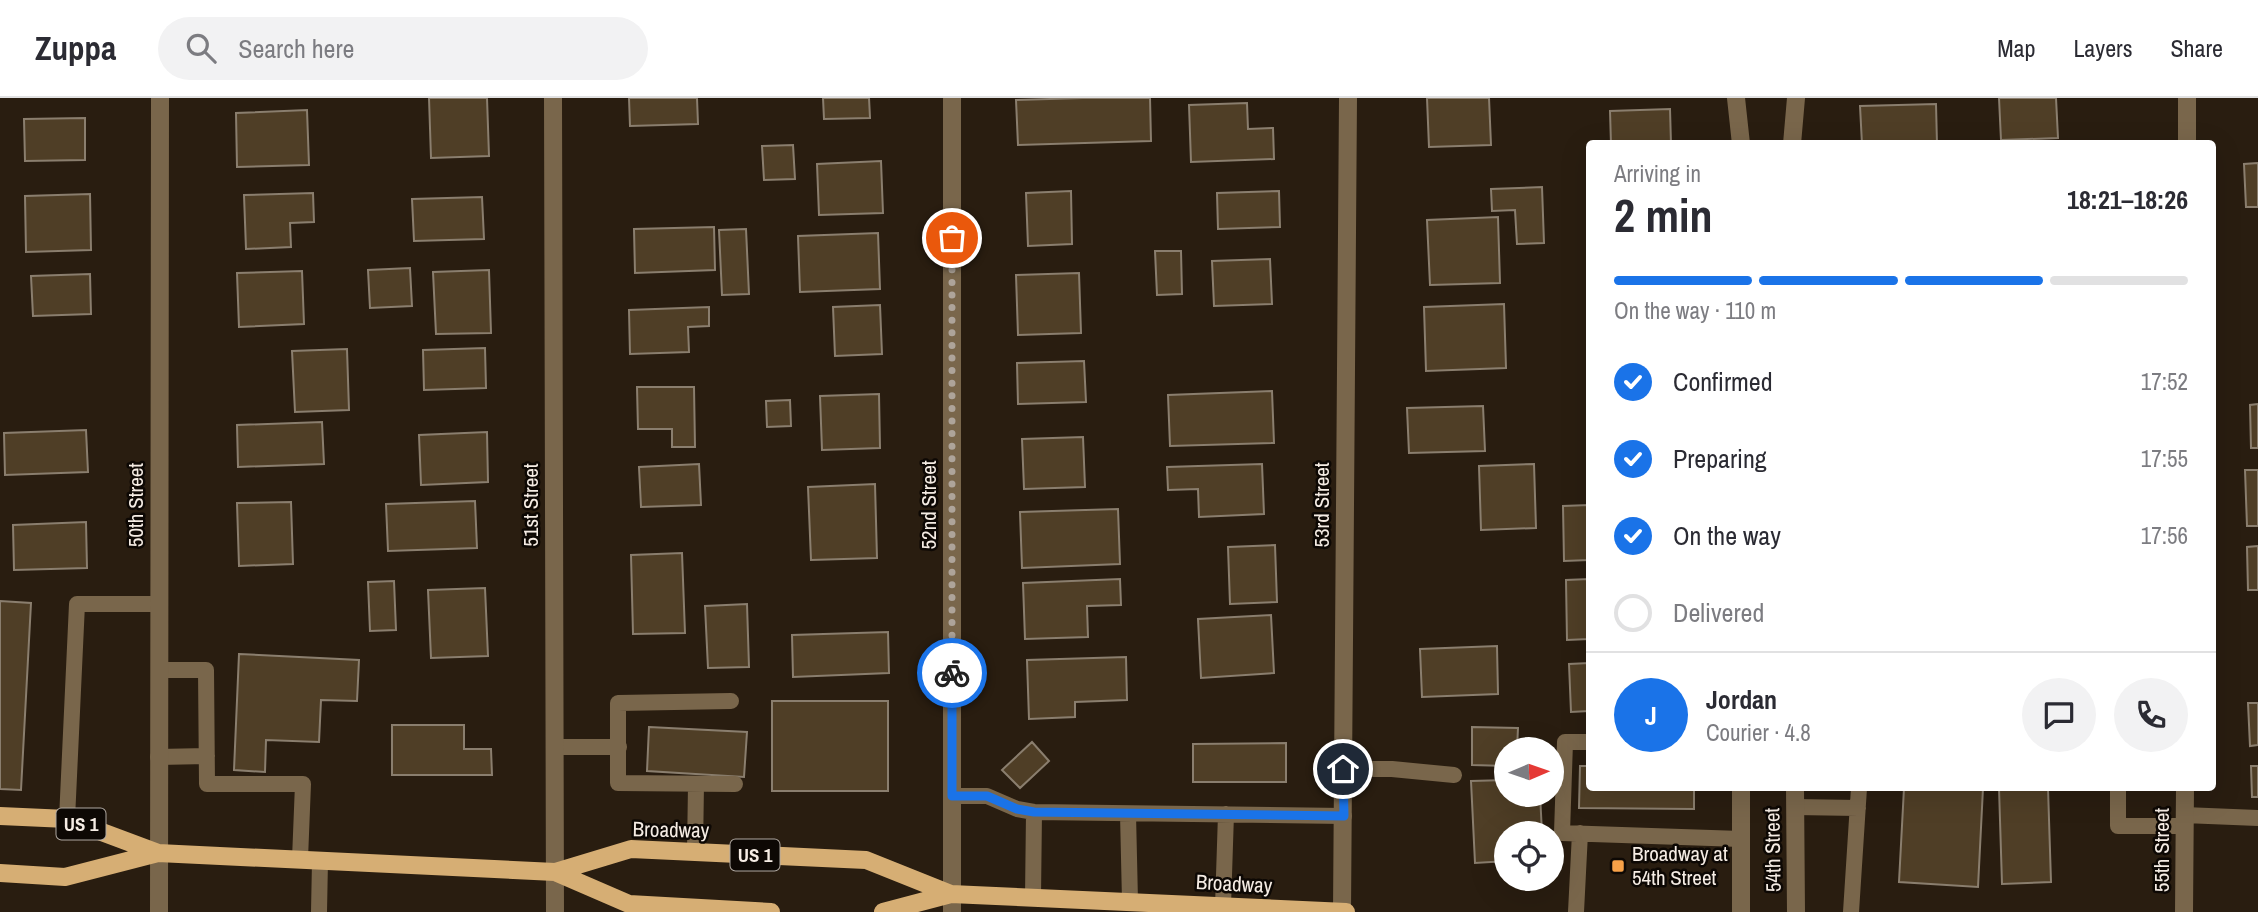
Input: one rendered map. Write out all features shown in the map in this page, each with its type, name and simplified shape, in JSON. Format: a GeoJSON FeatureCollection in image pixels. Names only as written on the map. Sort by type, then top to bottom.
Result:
{"type":"FeatureCollection","features":[{"type":"Feature","properties":{"kind":"main road","name":"Broadway"},"geometry":{"type":"LineString","coordinates":[[0,816],[67,819],[158,853]]}},
{"type":"Feature","properties":{"kind":"main road","name":"Broadway"},"geometry":{"type":"LineString","coordinates":[[0,873],[65,877],[158,853],[555,872],[631,849],[866,860],[951,903]]}},
{"type":"Feature","properties":{"kind":"main road","name":"Broadway"},"geometry":{"type":"LineString","coordinates":[[555,872],[629,904],[771,912]]}},
{"type":"Feature","properties":{"kind":"main road","name":"Broadway"},"geometry":{"type":"LineString","coordinates":[[883,912],[951,903],[1033,897],[1343,912]]}},
{"type":"Feature","properties":{"kind":"street","name":"50th Street"},"geometry":{"type":"LineString","coordinates":[[159,912],[160,98]]}},
{"type":"Feature","properties":{"kind":"street","name":"51st Street"},"geometry":{"type":"LineString","coordinates":[[553,98],[555,912]]}},
{"type":"Feature","properties":{"kind":"street","name":"52nd Street"},"geometry":{"type":"LineString","coordinates":[[951,903],[952,98]]}},
{"type":"Feature","properties":{"kind":"street","name":"53rd Street"},"geometry":{"type":"LineString","coordinates":[[1343,912],[1348,98]]}},
{"type":"Feature","properties":{"kind":"street"},"geometry":{"type":"LineString","coordinates":[[1736,98],[1741,140]]}},
{"type":"Feature","properties":{"kind":"street"},"geometry":{"type":"LineString","coordinates":[[1792,140],[1796,98]]}},
{"type":"Feature","properties":{"kind":"street"},"geometry":{"type":"LineString","coordinates":[[2187,98],[2187,140]]}},
{"type":"Feature","properties":{"kind":"street","name":"54th Street"},"geometry":{"type":"LineString","coordinates":[[1741,791],[1741,912]]}},
{"type":"Feature","properties":{"kind":"street","name":"54th Street"},"geometry":{"type":"LineString","coordinates":[[1795,791],[1796,912]]}},
{"type":"Feature","properties":{"kind":"street","name":"55th Street"},"geometry":{"type":"LineString","coordinates":[[2184,912],[2185,791]]}},
{"type":"Feature","properties":{"kind":"lane"},"geometry":{"type":"LineString","coordinates":[[67,819],[77,604],[159,604]]}},
{"type":"Feature","properties":{"kind":"lane"},"geometry":{"type":"LineString","coordinates":[[159,670],[206,670],[207,784],[303,783],[300,859]]}},
{"type":"Feature","properties":{"kind":"lane"},"geometry":{"type":"LineString","coordinates":[[731,701],[618,703],[618,783],[735,784]]}},
{"type":"Feature","properties":{"kind":"lane"},"geometry":{"type":"LineString","coordinates":[[1586,742],[1565,741],[1562,832],[1741,839]]}},
{"type":"Feature","properties":{"kind":"lane"},"geometry":{"type":"LineString","coordinates":[[555,747],[619,747]]}},
{"type":"Feature","properties":{"kind":"lane"},"geometry":{"type":"LineString","coordinates":[[158,757],[207,756]]}},
{"type":"Feature","properties":{"kind":"lane"},"geometry":{"type":"LineString","coordinates":[[1343,769],[1392,769],[1454,775]]}},
{"type":"Feature","properties":{"kind":"lane"},"geometry":{"type":"LineString","coordinates":[[695,852],[696,783]]}},
{"type":"Feature","properties":{"kind":"lane"},"geometry":{"type":"LineString","coordinates":[[1852,912],[1859,791]]}},
{"type":"Feature","properties":{"kind":"lane"},"geometry":{"type":"LineString","coordinates":[[2118,791],[2118,826],[2258,818]]}},
{"type":"Feature","properties":{"kind":"lane"},"geometry":{"type":"LineString","coordinates":[[952,796],[987,796],[1017,809],[1034,812],[1344,816]]}},
{"type":"Feature","properties":{"kind":"lane"},"geometry":{"type":"LineString","coordinates":[[1796,807],[1858,808]]}},
{"type":"Feature","properties":{"kind":"lane"},"geometry":{"type":"LineString","coordinates":[[1033,897],[1034,812]]}},
{"type":"Feature","properties":{"kind":"lane"},"geometry":{"type":"LineString","coordinates":[[1128,814],[1130,901]]}},
{"type":"Feature","properties":{"kind":"lane"},"geometry":{"type":"LineString","coordinates":[[1223,906],[1226,814]]}},
{"type":"Feature","properties":{"kind":"lane"},"geometry":{"type":"LineString","coordinates":[[1576,912],[1580,834]]}},
{"type":"Feature","properties":{"kind":"lane"},"geometry":{"type":"LineString","coordinates":[[319,912],[320,861]]}},
{"type":"Feature","properties":{"kind":"building"},"geometry":{"type":"Polygon","coordinates":[[[429,98],[487,98],[489,156],[431,158],[429,98]]]}},
{"type":"Feature","properties":{"kind":"building"},"geometry":{"type":"Polygon","coordinates":[[[629,98],[697,98],[698,124],[630,126],[629,98]]]}},
{"type":"Feature","properties":{"kind":"building"},"geometry":{"type":"Polygon","coordinates":[[[823,98],[869,98],[870,118],[824,119],[823,98]]]}},
{"type":"Feature","properties":{"kind":"building"},"geometry":{"type":"Polygon","coordinates":[[[1150,98],[1151,141],[1018,145],[1016,100],[1150,98]]]}},
{"type":"Feature","properties":{"kind":"building"},"geometry":{"type":"Polygon","coordinates":[[[1427,98],[1489,98],[1491,145],[1429,147],[1427,98]]]}},
{"type":"Feature","properties":{"kind":"building"},"geometry":{"type":"Polygon","coordinates":[[[1999,98],[2056,98],[2058,138],[2001,140],[1999,98]]]}},
{"type":"Feature","properties":{"kind":"building"},"geometry":{"type":"Polygon","coordinates":[[[1247,103],[1248,129],[1273,128],[1274,159],[1191,162],[1189,105],[1247,103]]]}},
{"type":"Feature","properties":{"kind":"building"},"geometry":{"type":"Polygon","coordinates":[[[1936,104],[1937,140],[1862,140],[1860,106],[1936,104]]]}},
{"type":"Feature","properties":{"kind":"building"},"geometry":{"type":"Polygon","coordinates":[[[1670,109],[1671,140],[1611,140],[1610,111],[1670,109]]]}},
{"type":"Feature","properties":{"kind":"building"},"geometry":{"type":"Polygon","coordinates":[[[307,110],[309,165],[237,167],[236,113],[307,110]]]}},
{"type":"Feature","properties":{"kind":"building"},"geometry":{"type":"Polygon","coordinates":[[[85,118],[85,160],[25,161],[24,119],[85,118]]]}},
{"type":"Feature","properties":{"kind":"building"},"geometry":{"type":"Polygon","coordinates":[[[793,145],[795,179],[764,180],[762,146],[793,145]]]}},
{"type":"Feature","properties":{"kind":"building"},"geometry":{"type":"Polygon","coordinates":[[[881,161],[883,213],[819,215],[817,164],[881,161]]]}},
{"type":"Feature","properties":{"kind":"building"},"geometry":{"type":"Polygon","coordinates":[[[2258,163],[2258,207],[2246,207],[2244,164],[2258,163]]]}},
{"type":"Feature","properties":{"kind":"building"},"geometry":{"type":"Polygon","coordinates":[[[1542,187],[1544,243],[1517,244],[1515,210],[1492,211],[1491,189],[1542,187]]]}},
{"type":"Feature","properties":{"kind":"building"},"geometry":{"type":"Polygon","coordinates":[[[1071,191],[1072,244],[1028,246],[1026,193],[1071,191]]]}},
{"type":"Feature","properties":{"kind":"building"},"geometry":{"type":"Polygon","coordinates":[[[1279,191],[1280,227],[1218,229],[1217,193],[1279,191]]]}},
{"type":"Feature","properties":{"kind":"building"},"geometry":{"type":"Polygon","coordinates":[[[313,193],[314,222],[290,223],[291,247],[246,249],[244,195],[313,193]]]}},
{"type":"Feature","properties":{"kind":"building"},"geometry":{"type":"Polygon","coordinates":[[[90,194],[91,250],[26,252],[25,196],[90,194]]]}},
{"type":"Feature","properties":{"kind":"building"},"geometry":{"type":"Polygon","coordinates":[[[482,197],[484,239],[414,241],[412,199],[482,197]]]}},
{"type":"Feature","properties":{"kind":"building"},"geometry":{"type":"Polygon","coordinates":[[[1498,217],[1500,283],[1430,285],[1427,220],[1498,217]]]}},
{"type":"Feature","properties":{"kind":"building"},"geometry":{"type":"Polygon","coordinates":[[[714,227],[715,270],[635,273],[634,229],[714,227]]]}},
{"type":"Feature","properties":{"kind":"building"},"geometry":{"type":"Polygon","coordinates":[[[746,229],[749,294],[722,295],[719,230],[746,229]]]}},
{"type":"Feature","properties":{"kind":"building"},"geometry":{"type":"Polygon","coordinates":[[[878,233],[880,289],[800,292],[798,236],[878,233]]]}},
{"type":"Feature","properties":{"kind":"building"},"geometry":{"type":"Polygon","coordinates":[[[1155,251],[1181,251],[1182,294],[1157,295],[1155,251]]]}},
{"type":"Feature","properties":{"kind":"building"},"geometry":{"type":"Polygon","coordinates":[[[1270,259],[1272,304],[1214,306],[1212,261],[1270,259]]]}},
{"type":"Feature","properties":{"kind":"building"},"geometry":{"type":"Polygon","coordinates":[[[410,268],[412,306],[370,308],[368,270],[410,268]]]}},
{"type":"Feature","properties":{"kind":"building"},"geometry":{"type":"Polygon","coordinates":[[[489,270],[491,333],[436,334],[433,272],[489,270]]]}},
{"type":"Feature","properties":{"kind":"building"},"geometry":{"type":"Polygon","coordinates":[[[302,271],[304,324],[239,327],[237,273],[302,271]]]}},
{"type":"Feature","properties":{"kind":"building"},"geometry":{"type":"Polygon","coordinates":[[[1079,273],[1081,333],[1018,335],[1016,275],[1079,273]]]}},
{"type":"Feature","properties":{"kind":"building"},"geometry":{"type":"Polygon","coordinates":[[[90,274],[91,314],[33,316],[31,276],[90,274]]]}},
{"type":"Feature","properties":{"kind":"building"},"geometry":{"type":"Polygon","coordinates":[[[1504,304],[1506,368],[1426,371],[1424,307],[1504,304]]]}},
{"type":"Feature","properties":{"kind":"building"},"geometry":{"type":"Polygon","coordinates":[[[880,305],[882,354],[835,356],[833,307],[880,305]]]}},
{"type":"Feature","properties":{"kind":"building"},"geometry":{"type":"Polygon","coordinates":[[[709,307],[709,326],[688,327],[689,352],[630,354],[629,310],[709,307]]]}},
{"type":"Feature","properties":{"kind":"building"},"geometry":{"type":"Polygon","coordinates":[[[485,348],[486,388],[424,390],[423,350],[485,348]]]}},
{"type":"Feature","properties":{"kind":"building"},"geometry":{"type":"Polygon","coordinates":[[[347,349],[349,410],[295,412],[292,351],[347,349]]]}},
{"type":"Feature","properties":{"kind":"building"},"geometry":{"type":"Polygon","coordinates":[[[1084,361],[1086,402],[1018,404],[1017,363],[1084,361]]]}},
{"type":"Feature","properties":{"kind":"building"},"geometry":{"type":"Polygon","coordinates":[[[637,387],[694,387],[695,447],[672,447],[672,429],[638,429],[637,387]]]}},
{"type":"Feature","properties":{"kind":"building"},"geometry":{"type":"Polygon","coordinates":[[[1272,391],[1274,443],[1170,446],[1168,395],[1272,391]]]}},
{"type":"Feature","properties":{"kind":"building"},"geometry":{"type":"Polygon","coordinates":[[[879,394],[880,448],[822,450],[820,396],[879,394]]]}},
{"type":"Feature","properties":{"kind":"building"},"geometry":{"type":"Polygon","coordinates":[[[790,400],[791,426],[767,427],[766,401],[790,400]]]}},
{"type":"Feature","properties":{"kind":"building"},"geometry":{"type":"Polygon","coordinates":[[[2258,404],[2258,448],[2251,448],[2250,405],[2258,404]]]}},
{"type":"Feature","properties":{"kind":"building"},"geometry":{"type":"Polygon","coordinates":[[[1483,406],[1485,451],[1409,453],[1407,408],[1483,406]]]}},
{"type":"Feature","properties":{"kind":"building"},"geometry":{"type":"Polygon","coordinates":[[[322,422],[324,464],[238,467],[237,425],[322,422]]]}},
{"type":"Feature","properties":{"kind":"building"},"geometry":{"type":"Polygon","coordinates":[[[86,430],[88,472],[5,475],[4,433],[86,430]]]}},
{"type":"Feature","properties":{"kind":"building"},"geometry":{"type":"Polygon","coordinates":[[[487,432],[488,482],[421,485],[419,435],[487,432]]]}},
{"type":"Feature","properties":{"kind":"building"},"geometry":{"type":"Polygon","coordinates":[[[1083,437],[1085,487],[1024,489],[1022,439],[1083,437]]]}},
{"type":"Feature","properties":{"kind":"building"},"geometry":{"type":"Polygon","coordinates":[[[699,464],[701,505],[641,507],[639,467],[699,464]]]}},
{"type":"Feature","properties":{"kind":"building"},"geometry":{"type":"Polygon","coordinates":[[[1262,464],[1264,514],[1199,517],[1198,489],[1168,490],[1167,467],[1262,464]]]}},
{"type":"Feature","properties":{"kind":"building"},"geometry":{"type":"Polygon","coordinates":[[[1534,464],[1536,528],[1481,530],[1479,466],[1534,464]]]}},
{"type":"Feature","properties":{"kind":"building"},"geometry":{"type":"Polygon","coordinates":[[[2245,470],[2258,470],[2258,526],[2247,526],[2245,470]]]}},
{"type":"Feature","properties":{"kind":"building"},"geometry":{"type":"Polygon","coordinates":[[[875,484],[877,558],[811,560],[808,487],[875,484]]]}},
{"type":"Feature","properties":{"kind":"building"},"geometry":{"type":"Polygon","coordinates":[[[475,501],[477,548],[388,551],[386,504],[475,501]]]}},
{"type":"Feature","properties":{"kind":"building"},"geometry":{"type":"Polygon","coordinates":[[[291,502],[293,564],[239,566],[237,503],[291,502]]]}},
{"type":"Feature","properties":{"kind":"building"},"geometry":{"type":"Polygon","coordinates":[[[1586,505],[1586,560],[1564,561],[1563,506],[1586,505]]]}},
{"type":"Feature","properties":{"kind":"building"},"geometry":{"type":"Polygon","coordinates":[[[1118,509],[1120,564],[1022,568],[1020,512],[1118,509]]]}},
{"type":"Feature","properties":{"kind":"building"},"geometry":{"type":"Polygon","coordinates":[[[86,522],[87,568],[14,570],[13,525],[86,522]]]}},
{"type":"Feature","properties":{"kind":"building"},"geometry":{"type":"Polygon","coordinates":[[[1275,545],[1277,602],[1230,604],[1228,547],[1275,545]]]}},
{"type":"Feature","properties":{"kind":"building"},"geometry":{"type":"Polygon","coordinates":[[[2258,546],[2258,590],[2248,590],[2247,547],[2258,546]]]}},
{"type":"Feature","properties":{"kind":"building"},"geometry":{"type":"Polygon","coordinates":[[[682,553],[685,633],[633,634],[631,555],[682,553]]]}},
{"type":"Feature","properties":{"kind":"building"},"geometry":{"type":"Polygon","coordinates":[[[1120,579],[1121,605],[1087,606],[1088,637],[1025,639],[1023,583],[1120,579]]]}},
{"type":"Feature","properties":{"kind":"building"},"geometry":{"type":"Polygon","coordinates":[[[1586,579],[1586,639],[1567,640],[1566,580],[1586,579]]]}},
{"type":"Feature","properties":{"kind":"building"},"geometry":{"type":"Polygon","coordinates":[[[394,581],[396,630],[370,631],[368,582],[394,581]]]}},
{"type":"Feature","properties":{"kind":"building"},"geometry":{"type":"Polygon","coordinates":[[[485,588],[488,656],[431,658],[428,590],[485,588]]]}},
{"type":"Feature","properties":{"kind":"building"},"geometry":{"type":"Polygon","coordinates":[[[0,601],[31,603],[21,790],[0,789],[0,601]]]}},
{"type":"Feature","properties":{"kind":"building"},"geometry":{"type":"Polygon","coordinates":[[[747,604],[749,667],[708,668],[705,606],[747,604]]]}},
{"type":"Feature","properties":{"kind":"building"},"geometry":{"type":"Polygon","coordinates":[[[1271,615],[1274,673],[1201,678],[1198,619],[1271,615]]]}},
{"type":"Feature","properties":{"kind":"building"},"geometry":{"type":"Polygon","coordinates":[[[888,632],[889,673],[793,677],[792,635],[888,632]]]}},
{"type":"Feature","properties":{"kind":"building"},"geometry":{"type":"Polygon","coordinates":[[[1497,646],[1498,694],[1422,697],[1420,649],[1497,646]]]}},
{"type":"Feature","properties":{"kind":"building"},"geometry":{"type":"Polygon","coordinates":[[[239,654],[359,660],[357,701],[321,700],[319,742],[266,740],[265,772],[234,770],[239,654]]]}},
{"type":"Feature","properties":{"kind":"building"},"geometry":{"type":"Polygon","coordinates":[[[1126,657],[1127,700],[1075,702],[1075,717],[1029,719],[1027,660],[1126,657]]]}},
{"type":"Feature","properties":{"kind":"building"},"geometry":{"type":"Polygon","coordinates":[[[1586,663],[1586,711],[1571,712],[1569,664],[1586,663]]]}},
{"type":"Feature","properties":{"kind":"building"},"geometry":{"type":"Polygon","coordinates":[[[772,701],[888,701],[888,791],[772,791],[772,701]]]}},
{"type":"Feature","properties":{"kind":"building"},"geometry":{"type":"Polygon","coordinates":[[[2248,703],[2258,703],[2258,745],[2250,746],[2248,703]]]}},
{"type":"Feature","properties":{"kind":"building"},"geometry":{"type":"Polygon","coordinates":[[[392,725],[464,725],[464,749],[491,749],[492,775],[392,775],[392,725]]]}},
{"type":"Feature","properties":{"kind":"building"},"geometry":{"type":"Polygon","coordinates":[[[649,727],[747,732],[744,777],[647,771],[649,727]]]}},
{"type":"Feature","properties":{"kind":"building"},"geometry":{"type":"Polygon","coordinates":[[[1472,727],[1518,728],[1518,737],[1494,737],[1494,766],[1472,765],[1472,727]]]}},
{"type":"Feature","properties":{"kind":"building"},"geometry":{"type":"Polygon","coordinates":[[[1032,742],[1049,761],[1020,788],[1002,770],[1032,742]]]}},
{"type":"Feature","properties":{"kind":"building"},"geometry":{"type":"Polygon","coordinates":[[[1286,743],[1286,782],[1193,782],[1193,744],[1286,743]]]}},
{"type":"Feature","properties":{"kind":"building"},"geometry":{"type":"Polygon","coordinates":[[[1580,766],[1586,766],[1586,791],[1694,791],[1694,809],[1579,808],[1580,766]]]}},
{"type":"Feature","properties":{"kind":"building"},"geometry":{"type":"Polygon","coordinates":[[[2251,766],[2258,766],[2258,797],[2252,797],[2251,766]]]}},
{"type":"Feature","properties":{"kind":"building"},"geometry":{"type":"Polygon","coordinates":[[[1494,780],[1494,807],[1541,807],[1541,821],[1494,821],[1494,862],[1475,863],[1471,781],[1494,780]]]}},
{"type":"Feature","properties":{"kind":"building"},"geometry":{"type":"Polygon","coordinates":[[[1904,791],[1983,791],[1978,887],[1899,882],[1904,791]]]}},
{"type":"Feature","properties":{"kind":"building"},"geometry":{"type":"Polygon","coordinates":[[[1999,791],[2048,791],[2051,882],[2002,884],[1999,791]]]}},
{"type":"Feature","properties":{"kind":"way so far"},"geometry":{"type":"LineString","coordinates":[[952,238],[952,673]]}},
{"type":"Feature","properties":{"kind":"place","name":"Broadway at 54th Street"},"geometry":{"type":"Point","coordinates":[1618,866]}},
{"type":"Feature","properties":{"kind":"route"},"geometry":{"type":"LineString","coordinates":[[952,673],[952,796],[987,796],[1017,809],[1034,812],[1344,816],[1343,769]]}}]}
